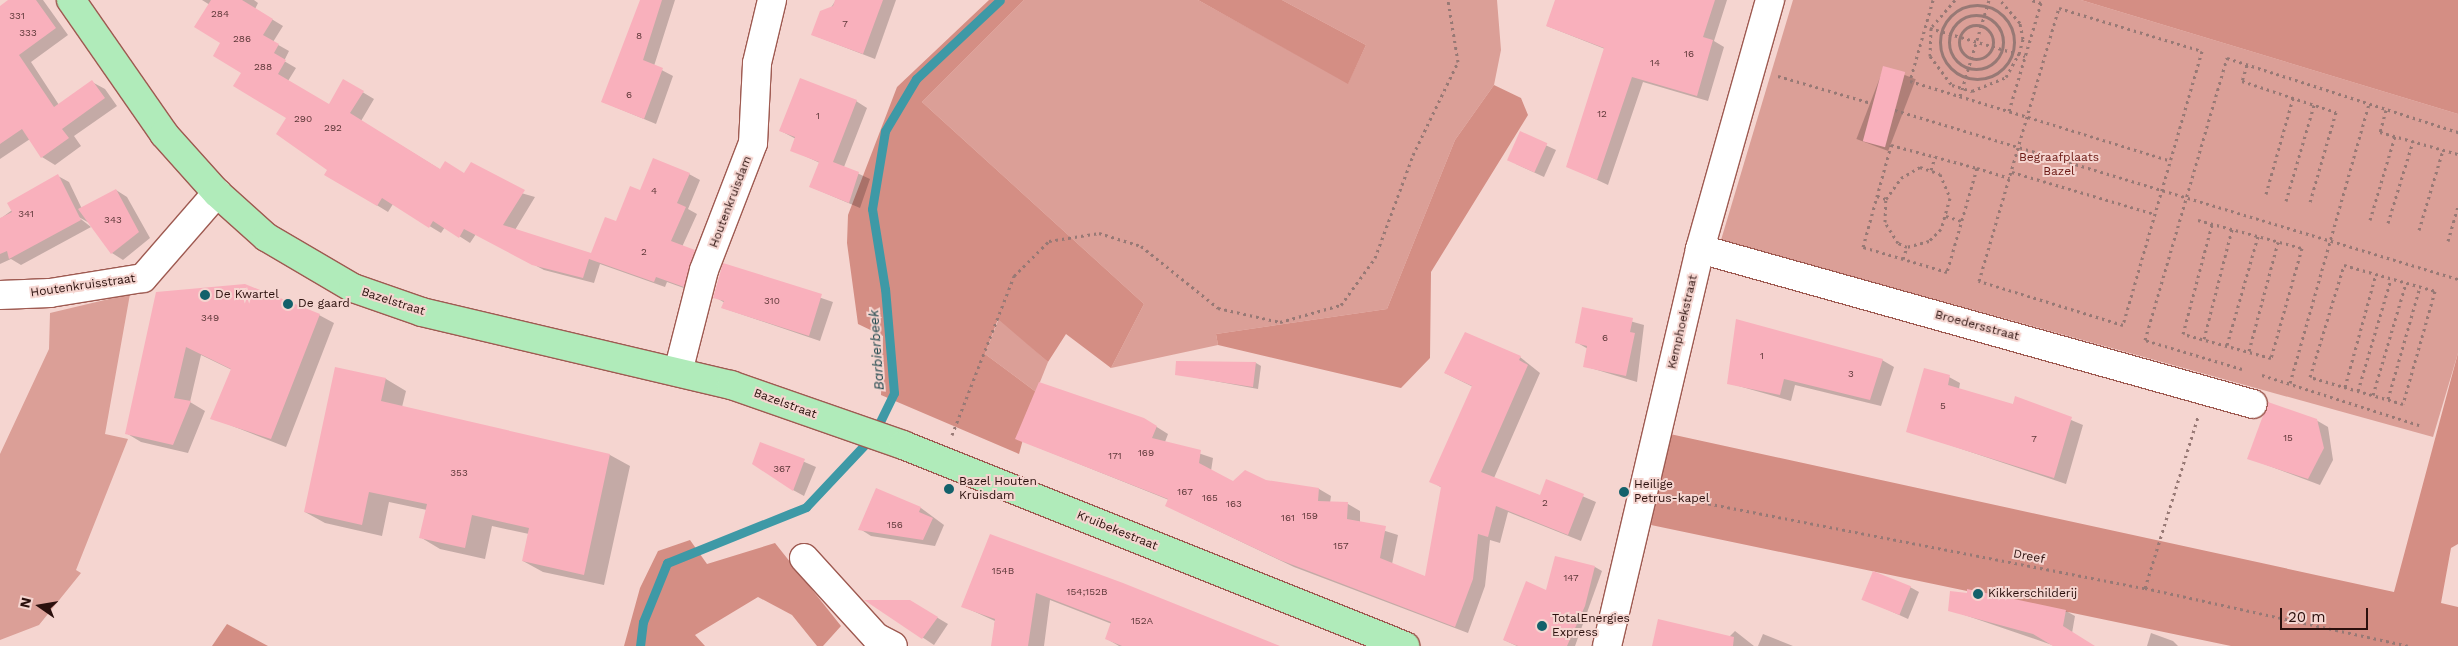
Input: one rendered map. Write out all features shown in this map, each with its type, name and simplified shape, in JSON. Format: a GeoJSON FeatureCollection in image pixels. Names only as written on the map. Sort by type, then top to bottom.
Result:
{"type":"FeatureCollection","features":[{"type":"Feature","properties":{"kind":"main road","name":"Bazelstraat"},"geometry":{"type":"LineString","coordinates":[[71,0],[164,134],[217,193],[266,237],[353,288],[422,312],[678,372],[829,420]]}},
{"type":"Feature","properties":{"kind":"main road","name":"Kruibekestraat"},"geometry":{"type":"LineString","coordinates":[[829,420],[903,445],[1404,646]]}},
{"type":"Feature","properties":{"kind":"street","name":"Houtenkruisdam"},"geometry":{"type":"LineString","coordinates":[[678,372],[704,270],[753,143],[757,63],[772,0]]}},
{"type":"Feature","properties":{"kind":"street","name":"Kemphoekstraat"},"geometry":{"type":"LineString","coordinates":[[1607,646],[1645,491],[1700,249],[1770,0]]}},
{"type":"Feature","properties":{"kind":"street","name":"Houtenkruisstraat"},"geometry":{"type":"LineString","coordinates":[[0,295],[50,293],[143,278],[217,193]]}},
{"type":"Feature","properties":{"kind":"street","name":"Broedersstraat"},"geometry":{"type":"LineString","coordinates":[[1700,249],[2206,389],[2253,404]]}},
{"type":"Feature","properties":{"kind":"street"},"geometry":{"type":"LineString","coordinates":[[804,558],[876,637],[893,646]]}},
{"type":"Feature","properties":{"kind":"path"},"geometry":{"type":"LineString","coordinates":[[942,461],[1014,276],[1049,241],[1099,233],[1140,246],[1218,308],[1280,322],[1341,305],[1375,258],[1413,154],[1458,62],[1448,0]]}},
{"type":"Feature","properties":{"kind":"path"},"geometry":{"type":"LineString","coordinates":[[1934,0],[1910,81],[2171,161]]}},
{"type":"Feature","properties":{"kind":"path"},"geometry":{"type":"LineString","coordinates":[[1955,0],[1931,28],[1930,56],[1942,76],[1962,90],[1993,86],[2010,72],[2019,54],[2023,40],[2020,23],[2000,0]]}},
{"type":"Feature","properties":{"kind":"path"},"geometry":{"type":"LineString","coordinates":[[2009,111],[2041,3],[2031,0]]}},
{"type":"Feature","properties":{"kind":"path"},"geometry":{"type":"LineString","coordinates":[[1960,96],[1989,2]]}},
{"type":"Feature","properties":{"kind":"path"},"geometry":{"type":"LineString","coordinates":[[1989,2],[2008,24],[2012,52],[1991,76],[1966,79],[1943,59],[1943,32],[1954,12],[1973,3],[1989,2]]}},
{"type":"Feature","properties":{"kind":"path"},"geometry":{"type":"LineString","coordinates":[[2059,8],[2202,51],[2123,326],[1979,281],[2027,117],[2059,8]]}},
{"type":"Feature","properties":{"kind":"path"},"geometry":{"type":"LineString","coordinates":[[1968,70],[1952,57],[1951,34],[1962,18],[1985,14]]}},
{"type":"Feature","properties":{"kind":"path"},"geometry":{"type":"LineString","coordinates":[[1968,70],[1993,64],[2002,49],[2002,32],[1985,14]]}},
{"type":"Feature","properties":{"kind":"path"},"geometry":{"type":"LineString","coordinates":[[1983,24],[1992,32],[1992,46],[1983,58],[1972,60],[1962,52],[1962,37],[1970,25],[1983,24]]}},
{"type":"Feature","properties":{"kind":"path"},"geometry":{"type":"LineString","coordinates":[[1926,27],[2026,56]]}},
{"type":"Feature","properties":{"kind":"path"},"geometry":{"type":"LineString","coordinates":[[2245,370],[2145,340],[2227,58],[2458,132]]}},
{"type":"Feature","properties":{"kind":"path"},"geometry":{"type":"LineString","coordinates":[[2247,65],[2242,81],[2336,112],[2310,202]]}},
{"type":"Feature","properties":{"kind":"path"},"geometry":{"type":"LineString","coordinates":[[1751,68],[1871,103]]}},
{"type":"Feature","properties":{"kind":"path"},"geometry":{"type":"LineString","coordinates":[[2266,194],[2293,98]]}},
{"type":"Feature","properties":{"kind":"path"},"geometry":{"type":"LineString","coordinates":[[2290,383],[2369,104]]}},
{"type":"Feature","properties":{"kind":"path"},"geometry":{"type":"LineString","coordinates":[[2286,200],[2314,105]]}},
{"type":"Feature","properties":{"kind":"path"},"geometry":{"type":"LineString","coordinates":[[1895,110],[2186,194],[2458,278]]}},
{"type":"Feature","properties":{"kind":"path"},"geometry":{"type":"LineString","coordinates":[[2386,110],[2380,132],[2458,154]]}},
{"type":"Feature","properties":{"kind":"path"},"geometry":{"type":"LineString","coordinates":[[2370,220],[2395,136]]}},
{"type":"Feature","properties":{"kind":"path"},"geometry":{"type":"LineString","coordinates":[[2388,223],[2413,141]]}},
{"type":"Feature","properties":{"kind":"path"},"geometry":{"type":"LineString","coordinates":[[1977,168],[1947,272],[1863,247],[1892,145],[1977,168],[2010,178]]}},
{"type":"Feature","properties":{"kind":"path"},"geometry":{"type":"LineString","coordinates":[[2418,230],[2443,150]]}},
{"type":"Feature","properties":{"kind":"path"},"geometry":{"type":"LineString","coordinates":[[1931,170],[1934,157]]}},
{"type":"Feature","properties":{"kind":"path"},"geometry":{"type":"LineString","coordinates":[[1920,167],[1931,170],[1945,183],[1950,198],[1946,216],[1929,241],[1907,247],[1898,243],[1885,222],[1886,200],[1909,172],[1920,167]]}},
{"type":"Feature","properties":{"kind":"path"},"geometry":{"type":"LineString","coordinates":[[2012,172],[2156,214]]}},
{"type":"Feature","properties":{"kind":"path"},"geometry":{"type":"LineString","coordinates":[[1877,196],[1886,200]]}},
{"type":"Feature","properties":{"kind":"path"},"geometry":{"type":"LineString","coordinates":[[2448,241],[2458,207]]}},
{"type":"Feature","properties":{"kind":"path"},"geometry":{"type":"LineString","coordinates":[[1946,216],[1962,221]]}},
{"type":"Feature","properties":{"kind":"path"},"geometry":{"type":"LineString","coordinates":[[2198,220],[2302,248],[2271,358],[2182,334],[2212,224]]}},
{"type":"Feature","properties":{"kind":"path"},"geometry":{"type":"LineString","coordinates":[[2204,339],[2232,229]]}},
{"type":"Feature","properties":{"kind":"path"},"geometry":{"type":"LineString","coordinates":[[2226,345],[2258,236]]}},
{"type":"Feature","properties":{"kind":"path"},"geometry":{"type":"LineString","coordinates":[[2248,351],[2278,242]]}},
{"type":"Feature","properties":{"kind":"path"},"geometry":{"type":"LineString","coordinates":[[1902,259],[1907,247]]}},
{"type":"Feature","properties":{"kind":"path"},"geometry":{"type":"LineString","coordinates":[[2344,265],[2376,274],[2435,291],[2403,404],[2310,377],[2344,265]]}},
{"type":"Feature","properties":{"kind":"path"},"geometry":{"type":"LineString","coordinates":[[2345,387],[2376,274]]}},
{"type":"Feature","properties":{"kind":"path"},"geometry":{"type":"LineString","coordinates":[[2358,391],[2390,279]]}},
{"type":"Feature","properties":{"kind":"path"},"geometry":{"type":"LineString","coordinates":[[2373,395],[2406,283]]}},
{"type":"Feature","properties":{"kind":"path"},"geometry":{"type":"LineString","coordinates":[[2388,399],[2420,287]]}},
{"type":"Feature","properties":{"kind":"path"},"geometry":{"type":"LineString","coordinates":[[2254,372],[2419,425]]}},
{"type":"Feature","properties":{"kind":"path"},"geometry":{"type":"LineString","coordinates":[[2145,588],[2206,389]]}},
{"type":"Feature","properties":{"kind":"path","name":"Dreef"},"geometry":{"type":"LineString","coordinates":[[1645,491],[2145,588],[2408,646]]}},
{"type":"Feature","properties":{"kind":"green space"},"geometry":{"type":"Polygon","coordinates":[[[1024,0],[1198,0],[1348,83],[1366,45],[1282,0],[1497,0],[1501,50],[1494,85],[1455,140],[1387,309],[1216,334],[1218,345],[1111,368],[1144,304],[922,102],[1024,0]]]}},
{"type":"Feature","properties":{"kind":"green space","name":"Begraafplaats Bazel"},"geometry":{"type":"Polygon","coordinates":[[[1793,0],[2081,0],[2458,114],[2458,353],[2433,437],[1721,240],[1793,0]]]}},
{"type":"Feature","properties":{"kind":"green space"},"geometry":{"type":"Polygon","coordinates":[[[130,294],[105,434],[128,439],[76,570],[81,573],[39,625],[0,640],[0,454],[49,349],[50,313],[130,294]]]}},
{"type":"Feature","properties":{"kind":"green space"},"geometry":{"type":"Polygon","coordinates":[[[999,318],[1048,362],[1036,392],[985,354],[999,318]]]}},
{"type":"Feature","properties":{"kind":"shaded area"},"geometry":{"type":"Polygon","coordinates":[[[989,0],[1024,0],[922,102],[1144,304],[1111,368],[1066,334],[1048,362],[998,319],[985,354],[1036,392],[1019,454],[881,395],[883,336],[858,324],[847,243],[848,215],[897,87],[989,0]]]}},
{"type":"Feature","properties":{"kind":"shaded area"},"geometry":{"type":"Polygon","coordinates":[[[1198,0],[1282,0],[1366,45],[1348,84],[1198,0]]]}},
{"type":"Feature","properties":{"kind":"shaded area"},"geometry":{"type":"Polygon","coordinates":[[[2081,0],[2458,0],[2458,114],[2081,0]]]}},
{"type":"Feature","properties":{"kind":"shaded area"},"geometry":{"type":"Polygon","coordinates":[[[1494,85],[1521,98],[1528,115],[1431,272],[1430,358],[1401,388],[1218,345],[1216,334],[1387,309],[1455,140],[1494,85]]]}},
{"type":"Feature","properties":{"kind":"shaded area"},"geometry":{"type":"Polygon","coordinates":[[[2458,353],[2458,544],[2451,548],[2441,603],[2458,607],[2458,646],[2231,646],[1651,525],[1670,434],[2394,592],[2458,353]]]}},
{"type":"Feature","properties":{"kind":"shaded area"},"geometry":{"type":"Polygon","coordinates":[[[690,540],[707,564],[775,543],[841,626],[823,646],[817,646],[792,615],[758,597],[695,635],[705,646],[624,646],[640,588],[658,551],[690,540]]]}},
{"type":"Feature","properties":{"kind":"shaded area"},"geometry":{"type":"Polygon","coordinates":[[[227,624],[268,646],[212,646],[227,624]]]}},
{"type":"Feature","properties":{"kind":"building"},"geometry":{"type":"Polygon","coordinates":[[[8,0],[36,0],[56,28],[19,55],[54,107],[92,80],[105,98],[62,129],[69,138],[41,158],[22,129],[0,144],[0,6],[8,0]]]}},
{"type":"Feature","properties":{"kind":"building"},"geometry":{"type":"Polygon","coordinates":[[[211,0],[242,0],[273,19],[263,35],[279,44],[274,53],[286,60],[278,74],[329,104],[343,79],[364,91],[350,113],[440,169],[445,161],[464,173],[471,162],[525,190],[503,225],[591,253],[605,217],[616,221],[630,186],[640,190],[653,158],[690,173],[677,203],[686,207],[671,241],[695,250],[684,287],[656,277],[654,282],[589,259],[583,278],[532,265],[464,229],[459,238],[433,221],[429,228],[382,198],[377,206],[324,175],[327,170],[276,134],[286,118],[233,86],[241,73],[213,56],[220,43],[194,27],[211,0]]]}},
{"type":"Feature","properties":{"kind":"building"},"geometry":{"type":"Polygon","coordinates":[[[640,0],[662,0],[643,60],[663,68],[644,119],[601,102],[640,0]]]}},
{"type":"Feature","properties":{"kind":"building"},"geometry":{"type":"Polygon","coordinates":[[[835,0],[883,0],[863,54],[811,35],[820,11],[833,6],[835,0]]]}},
{"type":"Feature","properties":{"kind":"building"},"geometry":{"type":"Polygon","coordinates":[[[1555,0],[1715,0],[1703,37],[1713,40],[1697,96],[1632,77],[1597,180],[1566,167],[1604,48],[1546,26],[1555,0]]]}},
{"type":"Feature","properties":{"kind":"building"},"geometry":{"type":"Polygon","coordinates":[[[1883,66],[1905,72],[1885,147],[1863,141],[1883,66]]]}},
{"type":"Feature","properties":{"kind":"building"},"geometry":{"type":"Polygon","coordinates":[[[800,78],[857,100],[833,162],[859,172],[849,203],[809,187],[819,162],[790,151],[795,137],[779,131],[800,78]]]}},
{"type":"Feature","properties":{"kind":"building"},"geometry":{"type":"Polygon","coordinates":[[[1520,131],[1547,143],[1534,172],[1507,160],[1520,131]]]}},
{"type":"Feature","properties":{"kind":"building"},"geometry":{"type":"Polygon","coordinates":[[[58,174],[81,220],[9,259],[7,251],[0,254],[0,218],[12,212],[7,203],[58,174]]]}},
{"type":"Feature","properties":{"kind":"building"},"geometry":{"type":"Polygon","coordinates":[[[116,189],[139,232],[111,254],[78,209],[116,189]]]}},
{"type":"Feature","properties":{"kind":"building"},"geometry":{"type":"Polygon","coordinates":[[[723,263],[822,294],[809,336],[721,308],[724,301],[713,298],[723,263]]]}},
{"type":"Feature","properties":{"kind":"building"},"geometry":{"type":"Polygon","coordinates":[[[245,284],[320,314],[271,439],[210,419],[231,369],[186,347],[174,398],[191,401],[173,445],[125,434],[156,292],[245,284]]]}},
{"type":"Feature","properties":{"kind":"building"},"geometry":{"type":"Polygon","coordinates":[[[1582,307],[1633,318],[1630,332],[1635,333],[1626,376],[1583,367],[1587,346],[1575,343],[1582,307]]]}},
{"type":"Feature","properties":{"kind":"building"},"geometry":{"type":"Polygon","coordinates":[[[1736,319],[1883,359],[1870,400],[1784,379],[1780,395],[1727,384],[1736,319]]]}},
{"type":"Feature","properties":{"kind":"building"},"geometry":{"type":"Polygon","coordinates":[[[1465,332],[1521,356],[1519,360],[1528,365],[1481,472],[1540,495],[1546,479],[1584,494],[1568,535],[1496,506],[1488,537],[1478,534],[1473,579],[1455,627],[1280,560],[1165,506],[1168,499],[1015,439],[1039,382],[1144,418],[1157,426],[1152,438],[1201,450],[1199,463],[1233,481],[1245,470],[1266,480],[1319,488],[1318,501],[1348,502],[1347,519],[1386,526],[1380,558],[1425,576],[1441,487],[1429,482],[1472,386],[1444,373],[1465,332]]]}},
{"type":"Feature","properties":{"kind":"building"},"geometry":{"type":"Polygon","coordinates":[[[1176,361],[1256,362],[1253,387],[1175,375],[1176,361]]]}},
{"type":"Feature","properties":{"kind":"building"},"geometry":{"type":"Polygon","coordinates":[[[335,367],[386,378],[381,401],[610,454],[584,575],[522,561],[529,528],[472,515],[465,548],[419,538],[427,504],[369,492],[362,525],[304,512],[335,367]]]}},
{"type":"Feature","properties":{"kind":"building"},"geometry":{"type":"Polygon","coordinates":[[[1924,368],[1950,375],[1948,385],[2013,404],[2015,396],[2072,417],[2054,478],[1906,432],[1924,368]]]}},
{"type":"Feature","properties":{"kind":"building"},"geometry":{"type":"Polygon","coordinates":[[[2268,402],[2317,419],[2324,448],[2308,479],[2247,459],[2268,402]]]}},
{"type":"Feature","properties":{"kind":"building"},"geometry":{"type":"Polygon","coordinates":[[[760,442],[805,459],[793,491],[752,464],[760,442]]]}},
{"type":"Feature","properties":{"kind":"building"},"geometry":{"type":"Polygon","coordinates":[[[876,488],[921,507],[919,512],[933,518],[923,540],[858,530],[876,488]]]}},
{"type":"Feature","properties":{"kind":"building"},"geometry":{"type":"Polygon","coordinates":[[[990,534],[1123,583],[1280,646],[1122,646],[1105,639],[1111,622],[1036,593],[1028,646],[991,646],[995,619],[961,607],[990,534]]]}},
{"type":"Feature","properties":{"kind":"building"},"geometry":{"type":"Polygon","coordinates":[[[1555,556],[1595,566],[1585,606],[1567,646],[1518,646],[1503,640],[1526,581],[1546,590],[1555,556]]]}},
{"type":"Feature","properties":{"kind":"building"},"geometry":{"type":"Polygon","coordinates":[[[1873,571],[1911,586],[1899,615],[1861,600],[1873,571]]]}},
{"type":"Feature","properties":{"kind":"building"},"geometry":{"type":"Polygon","coordinates":[[[1967,589],[2066,610],[2063,626],[2095,646],[2053,646],[2033,634],[1948,611],[1950,591],[1967,593],[1967,589]]]}},
{"type":"Feature","properties":{"kind":"building"},"geometry":{"type":"Polygon","coordinates":[[[864,600],[910,600],[938,617],[922,639],[864,600]]]}},
{"type":"Feature","properties":{"kind":"building"},"geometry":{"type":"Polygon","coordinates":[[[1658,619],[1734,637],[1733,646],[1652,646],[1658,619]]]}},
{"type":"Feature","properties":{"kind":"waterway","name":"Barbierbeek"},"geometry":{"type":"LineString","coordinates":[[640,646],[643,622],[667,563],[806,507],[873,436],[894,393],[885,289],[872,209],[885,131],[916,79],[1000,0]]}},
{"type":"Feature","properties":{"kind":"place","name":"De Kwartel"},"geometry":{"type":"Point","coordinates":[205,295]}},
{"type":"Feature","properties":{"kind":"place","name":"De gaard"},"geometry":{"type":"Point","coordinates":[288,304]}},
{"type":"Feature","properties":{"kind":"place","name":"Bazel Houten Kruisdam"},"geometry":{"type":"Point","coordinates":[949,489]}},
{"type":"Feature","properties":{"kind":"place","name":"Heilige Petrus-kapel"},"geometry":{"type":"Point","coordinates":[1624,492]}},
{"type":"Feature","properties":{"kind":"place","name":"Kikkerschilderij"},"geometry":{"type":"Point","coordinates":[1978,594]}},
{"type":"Feature","properties":{"kind":"place","name":"TotalEnergies Express"},"geometry":{"type":"Point","coordinates":[1542,626]}}]}
